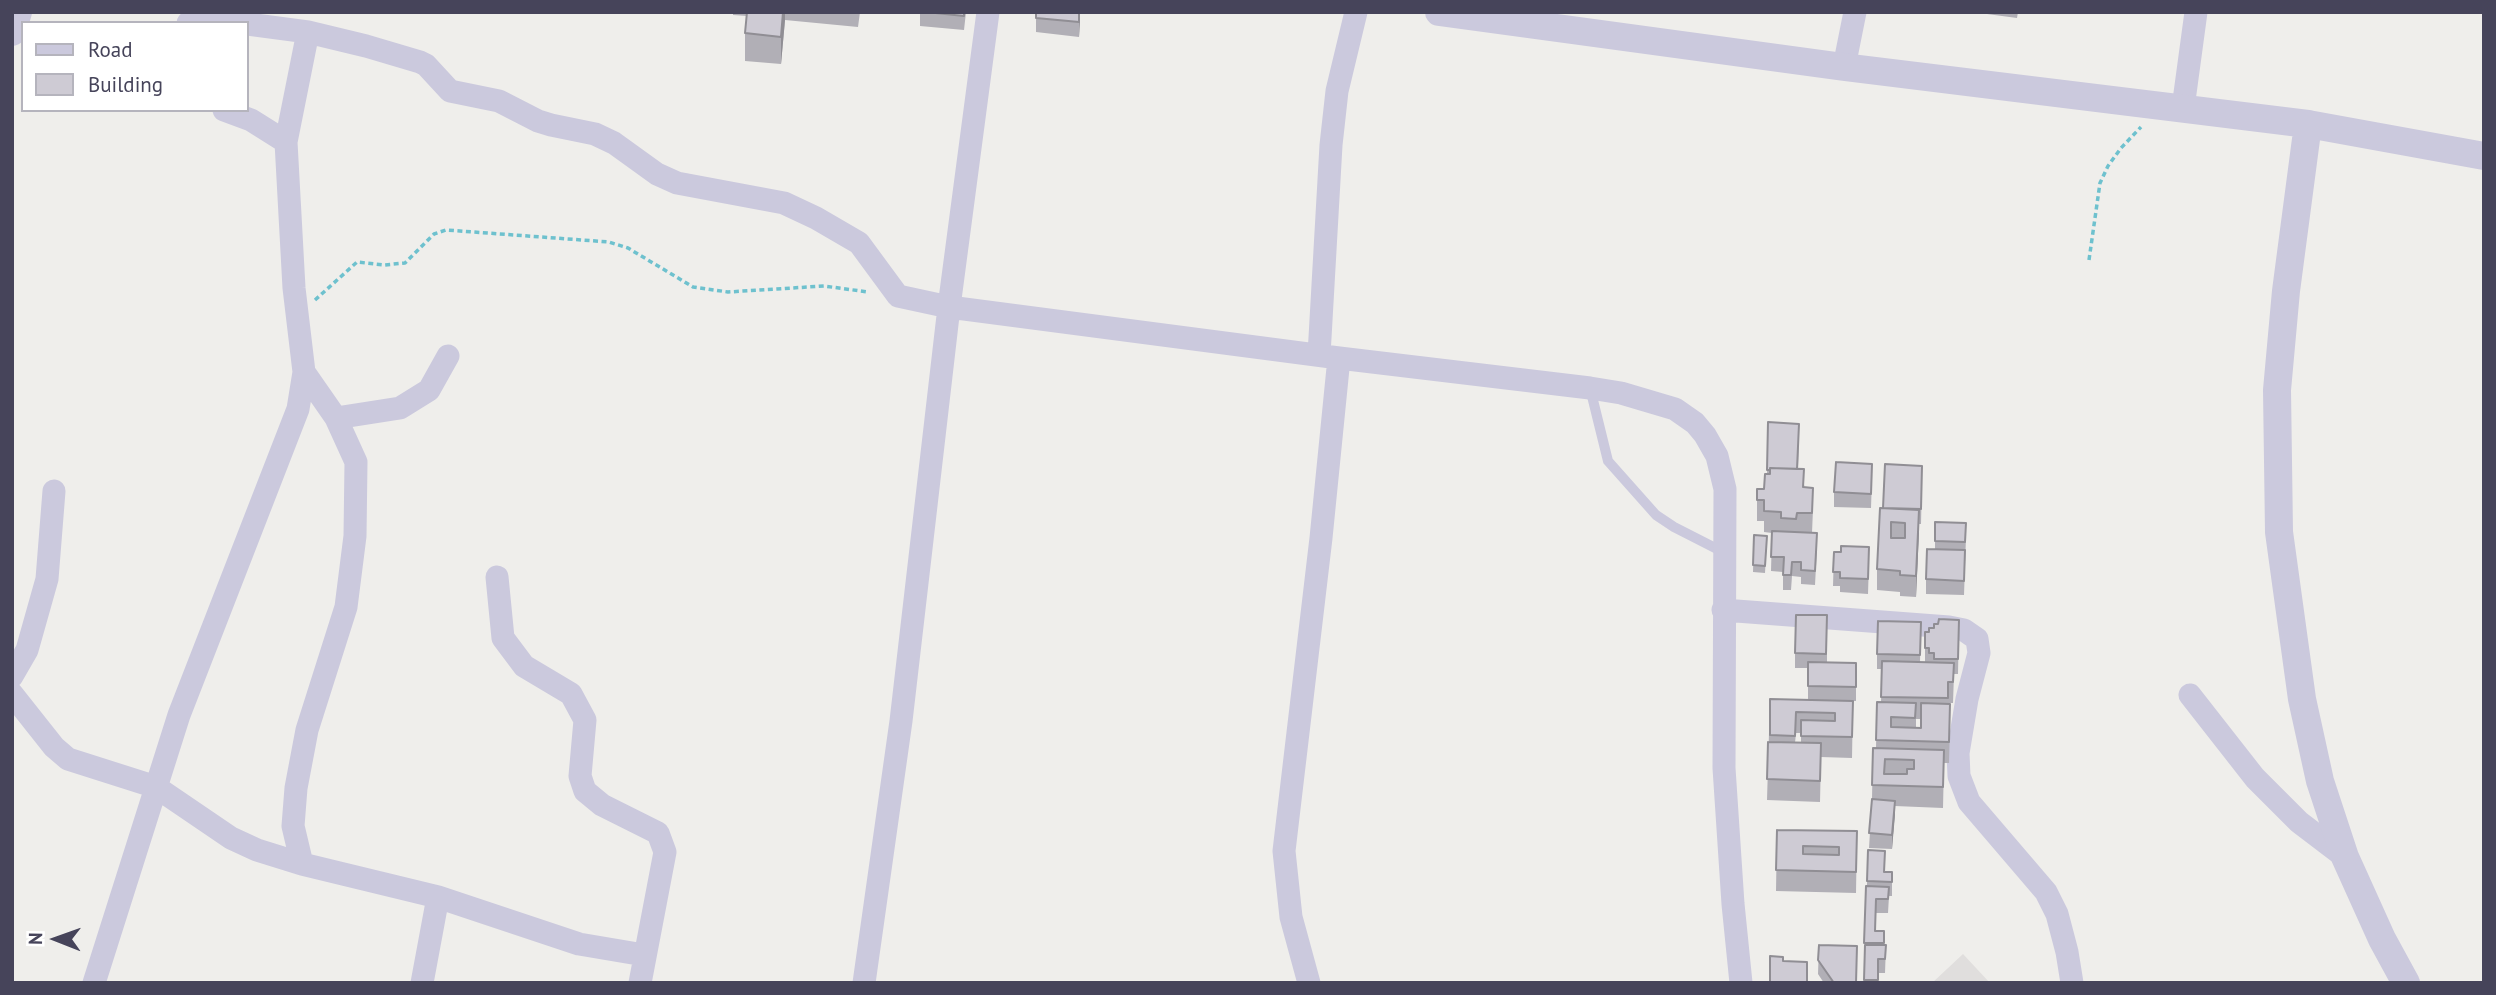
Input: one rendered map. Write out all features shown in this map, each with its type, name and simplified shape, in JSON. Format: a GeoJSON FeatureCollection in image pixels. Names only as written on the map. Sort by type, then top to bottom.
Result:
{"type":"FeatureCollection","features":[{"type":"Feature","properties":{"kind":"street"},"geometry":{"type":"LineString","coordinates":[[13,31],[18,12]]}},
{"type":"Feature","properties":{"kind":"street"},"geometry":{"type":"LineString","coordinates":[[864,983],[901,720],[949,307],[988,12]]}},
{"type":"Feature","properties":{"kind":"street"},"geometry":{"type":"LineString","coordinates":[[1309,983],[1291,918],[1284,851],[1321,538],[1329,357],[1331,145],[1337,91],[1356,12]]}},
{"type":"Feature","properties":{"kind":"street"},"geometry":{"type":"LineString","coordinates":[[1439,12],[1566,21],[1844,67],[2308,124],[2484,156]]}},
{"type":"Feature","properties":{"kind":"street"},"geometry":{"type":"LineString","coordinates":[[1844,67],[1855,12]]}},
{"type":"Feature","properties":{"kind":"street"},"geometry":{"type":"LineString","coordinates":[[2172,106],[2196,12]]}},
{"type":"Feature","properties":{"kind":"street"},"geometry":{"type":"LineString","coordinates":[[200,21],[217,18]]}},
{"type":"Feature","properties":{"kind":"street"},"geometry":{"type":"LineString","coordinates":[[248,24],[308,32],[366,46],[426,65],[450,90],[499,101],[538,121],[595,134],[614,143],[657,174],[677,183],[784,203],[859,243],[898,296],[949,307],[1590,388],[1621,393],[1675,409],[1700,429],[1717,457],[1725,489],[1724,768],[1732,904],[1741,983]]}},
{"type":"Feature","properties":{"kind":"street"},"geometry":{"type":"LineString","coordinates":[[94,983],[183,704],[298,408],[303,372],[286,142],[308,32]]}},
{"type":"Feature","properties":{"kind":"street"},"geometry":{"type":"LineString","coordinates":[[249,115],[286,142]]}},
{"type":"Feature","properties":{"kind":"street"},"geometry":{"type":"LineString","coordinates":[[2308,124],[2286,291],[2277,390],[2279,532],[2302,699],[2320,781],[2345,857],[2382,939],[2406,983]]}},
{"type":"Feature","properties":{"kind":"street"},"geometry":{"type":"LineString","coordinates":[[336,418],[400,408],[429,390],[449,356]]}},
{"type":"Feature","properties":{"kind":"street"},"geometry":{"type":"LineString","coordinates":[[302,864],[293,826],[296,788],[307,730],[346,607],[355,536],[356,462],[336,418],[303,372]]}},
{"type":"Feature","properties":{"kind":"street"},"geometry":{"type":"LineString","coordinates":[[12,676],[27,650],[47,579],[54,491]]}},
{"type":"Feature","properties":{"kind":"street"},"geometry":{"type":"LineString","coordinates":[[497,577],[503,638],[524,666],[571,694],[585,720],[580,776],[585,791],[602,805],[658,833],[665,852],[640,983]]}},
{"type":"Feature","properties":{"kind":"street"},"geometry":{"type":"LineString","coordinates":[[1723,610],[1949,628],[1964,630],[1977,639],[1979,653],[1967,699],[1958,753],[1959,776],[1969,802],[2046,892],[2057,914],[2072,983]]}},
{"type":"Feature","properties":{"kind":"street"},"geometry":{"type":"LineString","coordinates":[[12,694],[54,747],[68,759],[156,787],[232,838],[257,850],[302,864],[438,897],[579,944],[644,955]]}},
{"type":"Feature","properties":{"kind":"street"},"geometry":{"type":"LineString","coordinates":[[2190,695],[2255,778],[2299,822],[2345,857]]}},
{"type":"Feature","properties":{"kind":"street"},"geometry":{"type":"LineString","coordinates":[[422,983],[438,897]]}},
{"type":"Feature","properties":{"kind":"lane"},"geometry":{"type":"LineString","coordinates":[[1590,388],[1608,461],[1656,515],[1725,553]]}},
{"type":"Feature","properties":{"kind":"path"},"geometry":{"type":"LineString","coordinates":[[2090,260],[2100,183],[2108,166],[2120,148],[2172,106]]}},
{"type":"Feature","properties":{"kind":"path"},"geometry":{"type":"LineString","coordinates":[[297,313],[357,262],[384,265],[405,263],[434,234],[446,230],[609,242],[628,248],[693,287],[728,292],[824,286],[898,296]]}},
{"type":"Feature","properties":{"kind":"shaded area"},"geometry":{"type":"Polygon","coordinates":[[[1963,954],[1990,983],[1932,983],[1963,954]]]}},
{"type":"Feature","properties":{"kind":"building"},"geometry":{"type":"Polygon","coordinates":[[[747,12],[783,12],[781,37],[745,33],[747,12]]]}},
{"type":"Feature","properties":{"kind":"building"},"geometry":{"type":"Polygon","coordinates":[[[926,12],[964,12],[964,16],[926,12]]]}},
{"type":"Feature","properties":{"kind":"building"},"geometry":{"type":"Polygon","coordinates":[[[1036,12],[1079,12],[1079,22],[1036,18],[1036,12]]]}},
{"type":"Feature","properties":{"kind":"building"},"geometry":{"type":"Polygon","coordinates":[[[1768,422],[1799,424],[1797,469],[1767,470],[1768,422]]]}},
{"type":"Feature","properties":{"kind":"building"},"geometry":{"type":"Polygon","coordinates":[[[1836,462],[1872,464],[1871,494],[1834,492],[1836,462]]]}},
{"type":"Feature","properties":{"kind":"building"},"geometry":{"type":"Polygon","coordinates":[[[1885,464],[1922,466],[1921,509],[1883,508],[1885,464]]]}},
{"type":"Feature","properties":{"kind":"building"},"geometry":{"type":"Polygon","coordinates":[[[1770,468],[1804,469],[1803,487],[1813,488],[1812,513],[1797,513],[1796,519],[1781,518],[1781,512],[1764,511],[1764,500],[1757,500],[1757,489],[1764,489],[1765,474],[1770,474],[1770,468]]]}},
{"type":"Feature","properties":{"kind":"building"},"geometry":{"type":"Polygon","coordinates":[[[1880,508],[1919,510],[1916,576],[1877,569],[1880,508]],[[1891,522],[1891,538],[1905,538],[1905,523],[1891,522]]]}},
{"type":"Feature","properties":{"kind":"building"},"geometry":{"type":"Polygon","coordinates":[[[1935,522],[1966,523],[1965,542],[1935,541],[1935,522]]]}},
{"type":"Feature","properties":{"kind":"building"},"geometry":{"type":"Polygon","coordinates":[[[1772,531],[1817,533],[1815,571],[1801,570],[1801,562],[1792,562],[1791,575],[1783,575],[1784,557],[1771,557],[1772,531]]]}},
{"type":"Feature","properties":{"kind":"building"},"geometry":{"type":"Polygon","coordinates":[[[1754,535],[1767,536],[1765,566],[1753,565],[1754,535]]]}},
{"type":"Feature","properties":{"kind":"building"},"geometry":{"type":"Polygon","coordinates":[[[1841,546],[1869,547],[1868,579],[1840,578],[1840,572],[1833,572],[1834,552],[1841,552],[1841,546]]]}},
{"type":"Feature","properties":{"kind":"building"},"geometry":{"type":"Polygon","coordinates":[[[1927,549],[1965,550],[1964,581],[1926,579],[1927,549]]]}},
{"type":"Feature","properties":{"kind":"building"},"geometry":{"type":"Polygon","coordinates":[[[1796,615],[1827,615],[1826,654],[1795,653],[1796,615]]]}},
{"type":"Feature","properties":{"kind":"building"},"geometry":{"type":"Polygon","coordinates":[[[1939,619],[1959,620],[1958,659],[1934,659],[1934,653],[1929,653],[1929,648],[1925,648],[1925,632],[1934,628],[1939,619]]]}},
{"type":"Feature","properties":{"kind":"building"},"geometry":{"type":"Polygon","coordinates":[[[1878,621],[1921,622],[1920,655],[1877,654],[1878,621]]]}},
{"type":"Feature","properties":{"kind":"building"},"geometry":{"type":"Polygon","coordinates":[[[1882,661],[1954,663],[1953,682],[1948,682],[1948,698],[1881,697],[1882,661]]]}},
{"type":"Feature","properties":{"kind":"building"},"geometry":{"type":"Polygon","coordinates":[[[1808,662],[1856,663],[1856,687],[1808,686],[1808,662]]]}},
{"type":"Feature","properties":{"kind":"building"},"geometry":{"type":"Polygon","coordinates":[[[1770,699],[1853,701],[1852,737],[1801,736],[1801,720],[1835,721],[1835,713],[1796,712],[1795,736],[1770,735],[1770,699]]]}},
{"type":"Feature","properties":{"kind":"building"},"geometry":{"type":"Polygon","coordinates":[[[1877,702],[1916,703],[1915,718],[1891,717],[1891,727],[1921,728],[1921,703],[1950,704],[1949,742],[1876,740],[1877,702]]]}},
{"type":"Feature","properties":{"kind":"building"},"geometry":{"type":"Polygon","coordinates":[[[1768,742],[1821,743],[1820,781],[1767,779],[1768,742]]]}},
{"type":"Feature","properties":{"kind":"building"},"geometry":{"type":"Polygon","coordinates":[[[1873,748],[1944,750],[1943,787],[1872,785],[1873,748]],[[1885,759],[1884,774],[1907,774],[1907,769],[1914,769],[1914,760],[1885,759]]]}},
{"type":"Feature","properties":{"kind":"building"},"geometry":{"type":"Polygon","coordinates":[[[1872,799],[1895,801],[1892,835],[1869,833],[1872,799]]]}},
{"type":"Feature","properties":{"kind":"building"},"geometry":{"type":"Polygon","coordinates":[[[1777,830],[1857,831],[1856,872],[1776,870],[1777,830]],[[1803,846],[1803,854],[1839,855],[1839,847],[1803,846]]]}},
{"type":"Feature","properties":{"kind":"building"},"geometry":{"type":"Polygon","coordinates":[[[1868,850],[1885,851],[1884,872],[1892,872],[1892,882],[1867,881],[1868,850]]]}},
{"type":"Feature","properties":{"kind":"building"},"geometry":{"type":"Polygon","coordinates":[[[1866,886],[1889,887],[1888,899],[1876,899],[1875,931],[1884,931],[1884,943],[1864,943],[1866,886]]]}},
{"type":"Feature","properties":{"kind":"building"},"geometry":{"type":"Polygon","coordinates":[[[1819,945],[1857,946],[1856,983],[1834,983],[1818,960],[1819,945]]]}},
{"type":"Feature","properties":{"kind":"building"},"geometry":{"type":"Polygon","coordinates":[[[1865,945],[1886,945],[1885,959],[1878,959],[1878,980],[1864,980],[1865,945]]]}},
{"type":"Feature","properties":{"kind":"building"},"geometry":{"type":"Polygon","coordinates":[[[1770,956],[1783,957],[1783,961],[1807,962],[1807,983],[1770,983],[1770,956]]]}}]}
